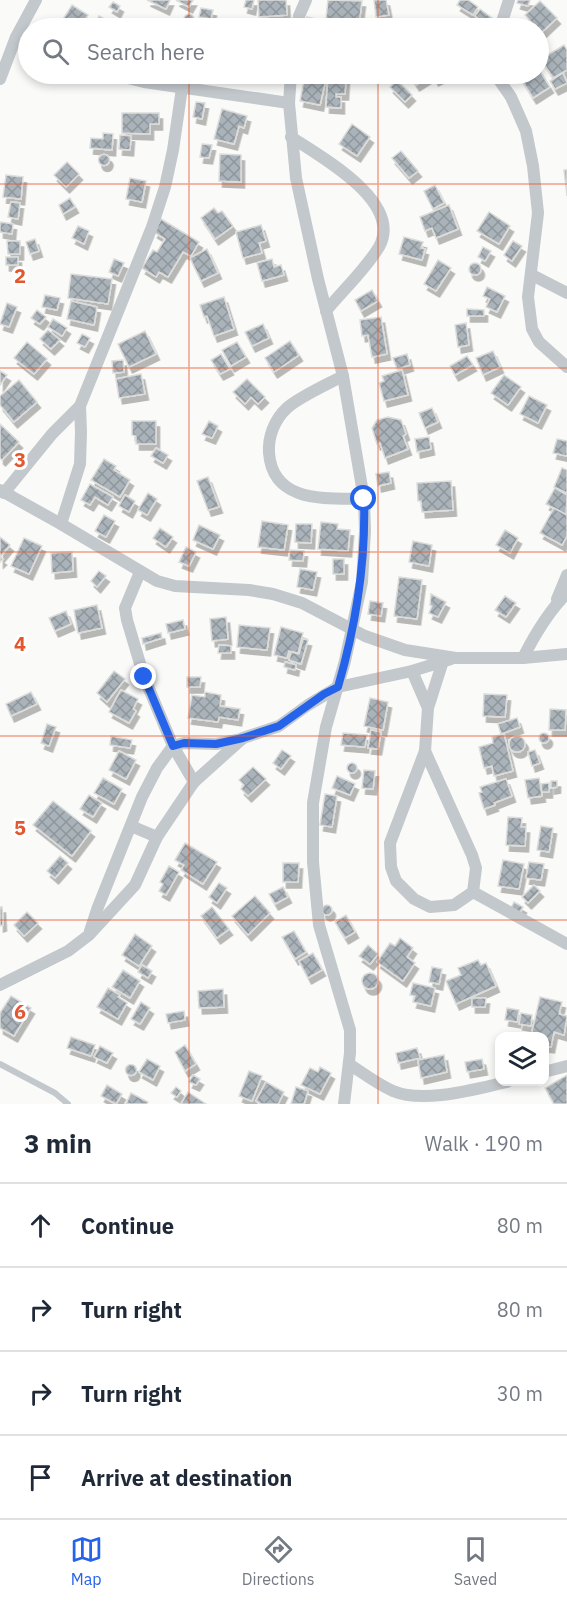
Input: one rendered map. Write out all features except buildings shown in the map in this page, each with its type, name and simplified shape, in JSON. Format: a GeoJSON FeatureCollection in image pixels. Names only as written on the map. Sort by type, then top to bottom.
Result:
{"type":"FeatureCollection","features":[{"type":"Feature","properties":{"kind":"street"},"geometry":{"type":"LineString","coordinates":[[26,18],[36,0]]}},
{"type":"Feature","properties":{"kind":"street"},"geometry":{"type":"LineString","coordinates":[[299,18],[306,0]]}},
{"type":"Feature","properties":{"kind":"street"},"geometry":{"type":"LineString","coordinates":[[503,18],[509,0]]}},
{"type":"Feature","properties":{"kind":"street"},"geometry":{"type":"LineString","coordinates":[[0,79],[18,33]]}},
{"type":"Feature","properties":{"kind":"street"},"geometry":{"type":"LineString","coordinates":[[157,84],[289,103]]}},
{"type":"Feature","properties":{"kind":"street"},"geometry":{"type":"LineString","coordinates":[[290,84],[291,137],[296,178],[343,376],[364,499],[362,582],[353,629],[326,727],[313,803],[313,862],[319,925],[350,1030],[344,1104]]}},
{"type":"Feature","properties":{"kind":"street"},"geometry":{"type":"LineString","coordinates":[[502,84],[511,97],[526,131],[533,166],[538,213],[528,297],[532,329],[539,342],[567,367]]}},
{"type":"Feature","properties":{"kind":"street"},"geometry":{"type":"LineString","coordinates":[[61,524],[80,464],[80,406],[152,227],[165,187],[182,88]]}},
{"type":"Feature","properties":{"kind":"street"},"geometry":{"type":"LineString","coordinates":[[291,137],[353,180],[381,213],[383,225],[380,245],[326,311]]}},
{"type":"Feature","properties":{"kind":"street"},"geometry":{"type":"LineString","coordinates":[[532,275],[567,293]]}},
{"type":"Feature","properties":{"kind":"street"},"geometry":{"type":"LineString","coordinates":[[343,376],[287,407],[275,423],[268,441],[270,466],[280,483],[294,493],[319,497],[364,499]]}},
{"type":"Feature","properties":{"kind":"street"},"geometry":{"type":"LineString","coordinates":[[80,406],[2,491],[157,581],[175,586],[249,590],[273,594],[302,603],[372,639],[405,650],[449,660],[567,654]]}},
{"type":"Feature","properties":{"kind":"street"},"geometry":{"type":"LineString","coordinates":[[140,572],[125,608],[127,620],[144,677],[173,746],[194,782]]}},
{"type":"Feature","properties":{"kind":"street"},"geometry":{"type":"LineString","coordinates":[[523,658],[554,606],[567,575]]}},
{"type":"Feature","properties":{"kind":"street"},"geometry":{"type":"LineString","coordinates":[[554,606],[567,593]]}},
{"type":"Feature","properties":{"kind":"street"},"geometry":{"type":"LineString","coordinates":[[89,935],[100,899],[142,798],[157,768],[173,746],[184,743],[216,744],[243,738],[279,726],[324,694],[338,687],[412,671],[449,660]]}},
{"type":"Feature","properties":{"kind":"street"},"geometry":{"type":"LineString","coordinates":[[425,751],[476,868],[473,891],[454,905],[430,907],[414,899],[396,881],[391,867],[390,843],[425,751],[428,708],[449,660]]}},
{"type":"Feature","properties":{"kind":"street"},"geometry":{"type":"LineString","coordinates":[[412,671],[428,708]]}},
{"type":"Feature","properties":{"kind":"street"},"geometry":{"type":"LineString","coordinates":[[0,985],[68,951],[89,935],[135,885],[157,837],[194,782],[243,738]]}},
{"type":"Feature","properties":{"kind":"street"},"geometry":{"type":"LineString","coordinates":[[131,826],[157,837]]}},
{"type":"Feature","properties":{"kind":"street"},"geometry":{"type":"LineString","coordinates":[[473,891],[567,944]]}},
{"type":"Feature","properties":{"kind":"street"},"geometry":{"type":"LineString","coordinates":[[349,1064],[393,1091],[411,1096],[454,1095],[495,1085]]}},
{"type":"Feature","properties":{"kind":"street"},"geometry":{"type":"LineString","coordinates":[[549,1071],[567,1066]]}},
{"type":"Feature","properties":{"kind":"lane"},"geometry":{"type":"LineString","coordinates":[[0,1064],[55,1094],[68,1104]]}},
{"type":"Feature","properties":{"kind":"route"},"geometry":{"type":"LineString","coordinates":[[144,677],[173,746],[184,743],[216,744],[279,726],[324,694],[338,687],[362,582],[364,499]]}}]}
